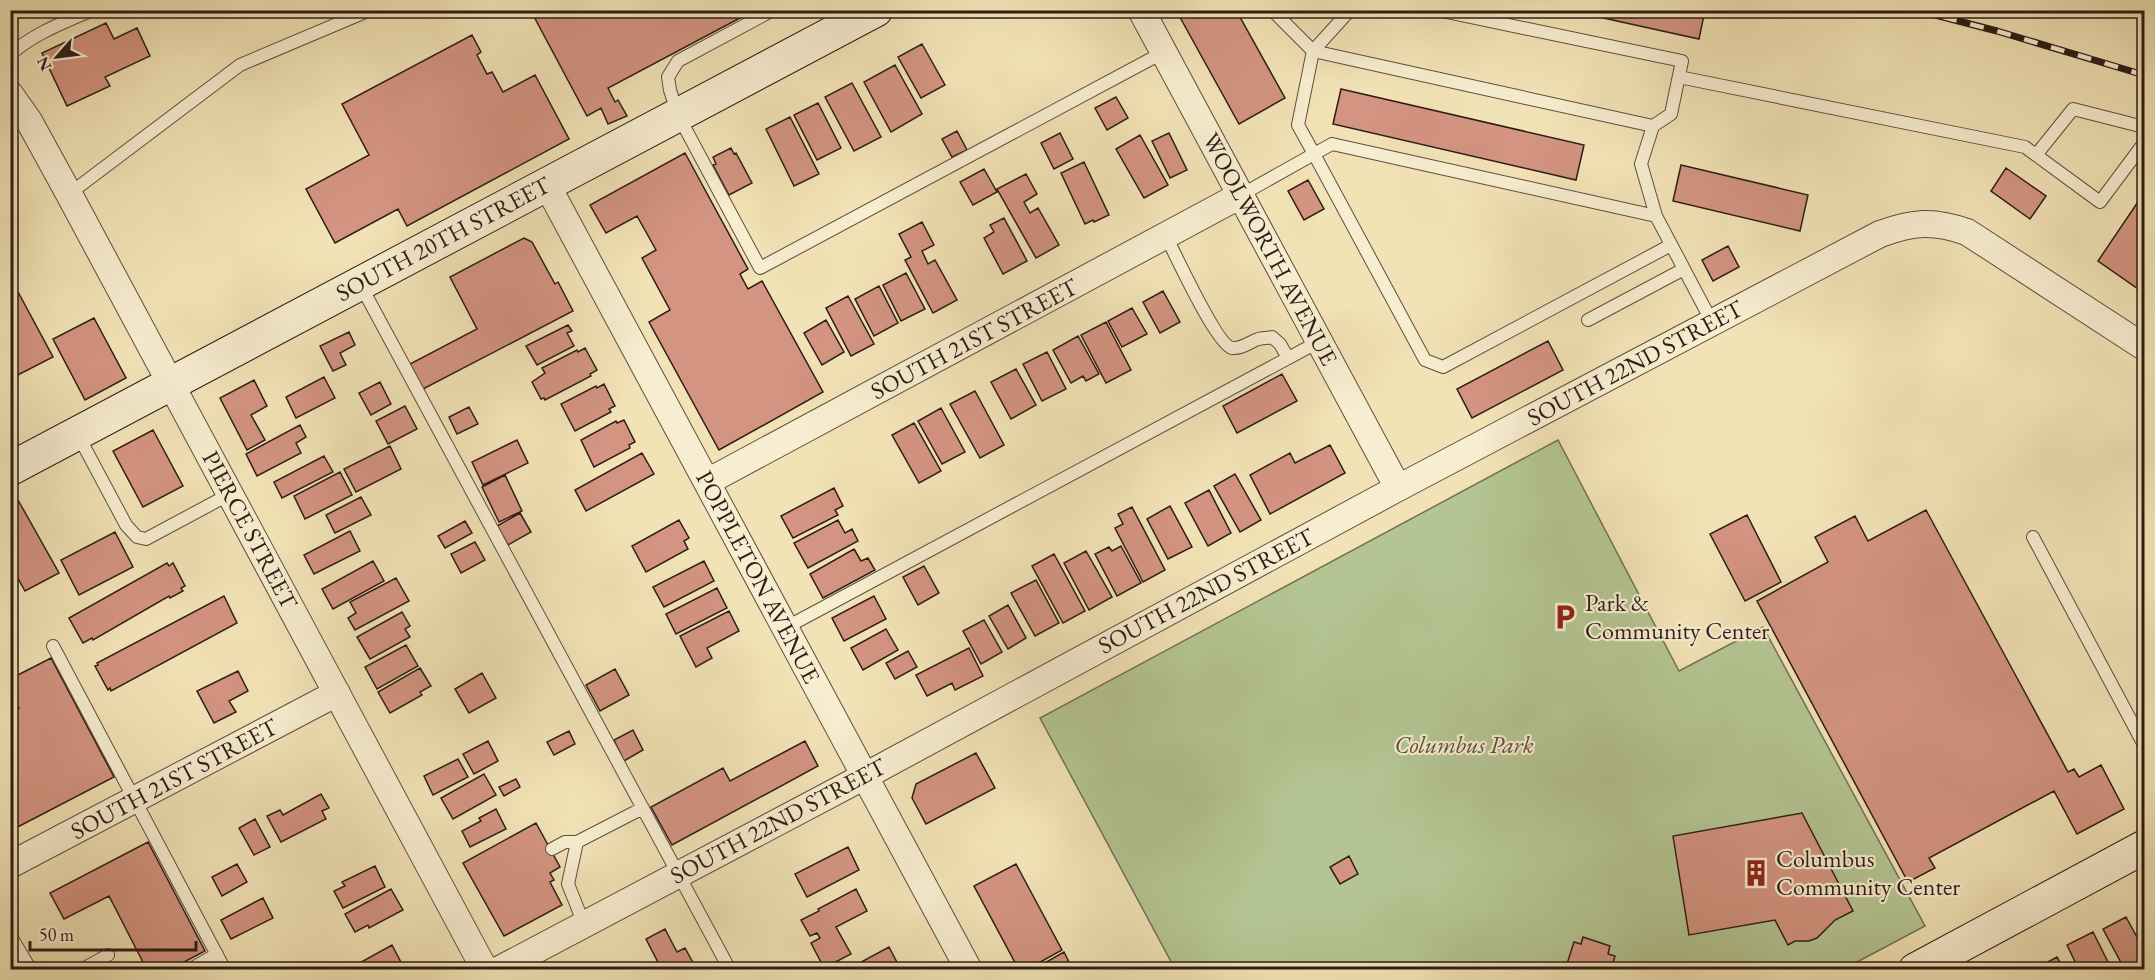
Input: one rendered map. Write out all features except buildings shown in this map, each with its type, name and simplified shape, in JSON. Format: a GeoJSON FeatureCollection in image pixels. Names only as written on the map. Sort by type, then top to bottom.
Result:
{"type":"FeatureCollection","features":[{"type":"Feature","properties":{"kind":"street","name":"SOUTH 20TH STREET"},"geometry":{"type":"LineString","coordinates":[[10,469],[678,115],[844,18],[876,10]]}},
{"type":"Feature","properties":{"kind":"street","name":"WOOLWORTH AVENUE"},"geometry":{"type":"LineString","coordinates":[[1141,10],[1398,488]]}},
{"type":"Feature","properties":{"kind":"street","name":"PIERCE STREET"},"geometry":{"type":"LineString","coordinates":[[10,94],[29,121],[69,194],[485,969]]}},
{"type":"Feature","properties":{"kind":"street","name":"POPPLETON AVENUE"},"geometry":{"type":"LineString","coordinates":[[547,185],[969,969]]}},
{"type":"Feature","properties":{"kind":"street","name":"SOUTH 21ST STREET"},"geometry":{"type":"LineString","coordinates":[[707,482],[1241,195]]}},
{"type":"Feature","properties":{"kind":"street","name":"SOUTH 22ND STREET"},"geometry":{"type":"LineString","coordinates":[[498,969],[865,776],[1398,488],[1880,234],[1904,225],[1918,223],[1950,226],[1967,232],[2145,347]]}},
{"type":"Feature","properties":{"kind":"street","name":"SOUTH 21ST STREET"},"geometry":{"type":"LineString","coordinates":[[10,865],[337,693]]}},
{"type":"Feature","properties":{"kind":"street"},"geometry":{"type":"LineString","coordinates":[[1915,969],[2145,847]]}},
{"type":"Feature","properties":{"kind":"lane"},"geometry":{"type":"LineString","coordinates":[[10,55],[19,47],[58,25],[92,10]]}},
{"type":"Feature","properties":{"kind":"lane"},"geometry":{"type":"LineString","coordinates":[[69,194],[240,65],[370,10]]}},
{"type":"Feature","properties":{"kind":"lane"},"geometry":{"type":"LineString","coordinates":[[773,10],[678,61],[668,77],[678,115],[760,268],[1164,52]]}},
{"type":"Feature","properties":{"kind":"lane"},"geometry":{"type":"LineString","coordinates":[[1272,10],[1313,51],[1653,126]]}},
{"type":"Feature","properties":{"kind":"lane"},"geometry":{"type":"LineString","coordinates":[[1350,10],[1313,51],[1298,126],[1425,360],[1443,367],[1671,244]]}},
{"type":"Feature","properties":{"kind":"lane"},"geometry":{"type":"LineString","coordinates":[[1437,10],[1682,61],[1671,114],[1653,126],[1641,164],[1656,216],[1712,322]]}},
{"type":"Feature","properties":{"kind":"lane"},"geometry":{"type":"LineString","coordinates":[[1679,77],[2025,147],[2100,202],[2145,143]]}},
{"type":"Feature","properties":{"kind":"lane"},"geometry":{"type":"LineString","coordinates":[[2036,155],[2073,109],[2145,127]]}},
{"type":"Feature","properties":{"kind":"lane"},"geometry":{"type":"LineString","coordinates":[[1241,195],[1332,144],[1656,216]]}},
{"type":"Feature","properties":{"kind":"lane"},"geometry":{"type":"LineString","coordinates":[[1166,236],[1198,300],[1222,340],[1229,347],[1238,348],[1259,339],[1272,338],[1280,344],[1288,358]]}},
{"type":"Feature","properties":{"kind":"lane"},"geometry":{"type":"LineString","coordinates":[[1588,320],[1684,269]]}},
{"type":"Feature","properties":{"kind":"lane"},"geometry":{"type":"LineString","coordinates":[[360,283],[730,969]]}},
{"type":"Feature","properties":{"kind":"lane"},"geometry":{"type":"LineString","coordinates":[[785,628],[1320,341]]}},
{"type":"Feature","properties":{"kind":"lane"},"geometry":{"type":"LineString","coordinates":[[77,433],[126,525],[137,537],[146,539],[230,494]]}},
{"type":"Feature","properties":{"kind":"lane"},"geometry":{"type":"LineString","coordinates":[[2033,537],[2145,745]]}},
{"type":"Feature","properties":{"kind":"lane"},"geometry":{"type":"LineString","coordinates":[[53,646],[225,969]]}},
{"type":"Feature","properties":{"kind":"lane"},"geometry":{"type":"LineString","coordinates":[[552,849],[565,842],[577,842],[643,808]]}},
{"type":"Feature","properties":{"kind":"lane"},"geometry":{"type":"LineString","coordinates":[[577,842],[568,884],[584,924]]}},
{"type":"Feature","properties":{"kind":"lane"},"geometry":{"type":"LineString","coordinates":[[10,935],[31,969]]}},
{"type":"Feature","properties":{"kind":"lane"},"geometry":{"type":"LineString","coordinates":[[189,969],[217,954]]}},
{"type":"Feature","properties":{"kind":"lane"},"geometry":{"type":"LineString","coordinates":[[81,969],[108,955]]}},
{"type":"Feature","properties":{"kind":"green space","name":"Columbus Park"},"geometry":{"type":"Polygon","coordinates":[[[1558,440],[1679,671],[1763,627],[1925,926],[1844,969],[1175,969],[1040,718],[1558,440]]]}},
{"type":"Feature","properties":{"kind":"railway"},"geometry":{"type":"LineString","coordinates":[[1916,10],[1997,31],[2144,75]]}},
{"type":"Feature","properties":{"kind":"place","name":"Park & Community Center"},"geometry":{"type":"Point","coordinates":[1565,617]}},
{"type":"Feature","properties":{"kind":"place","name":"Columbus Community Center"},"geometry":{"type":"Point","coordinates":[1756,873]}}]}
